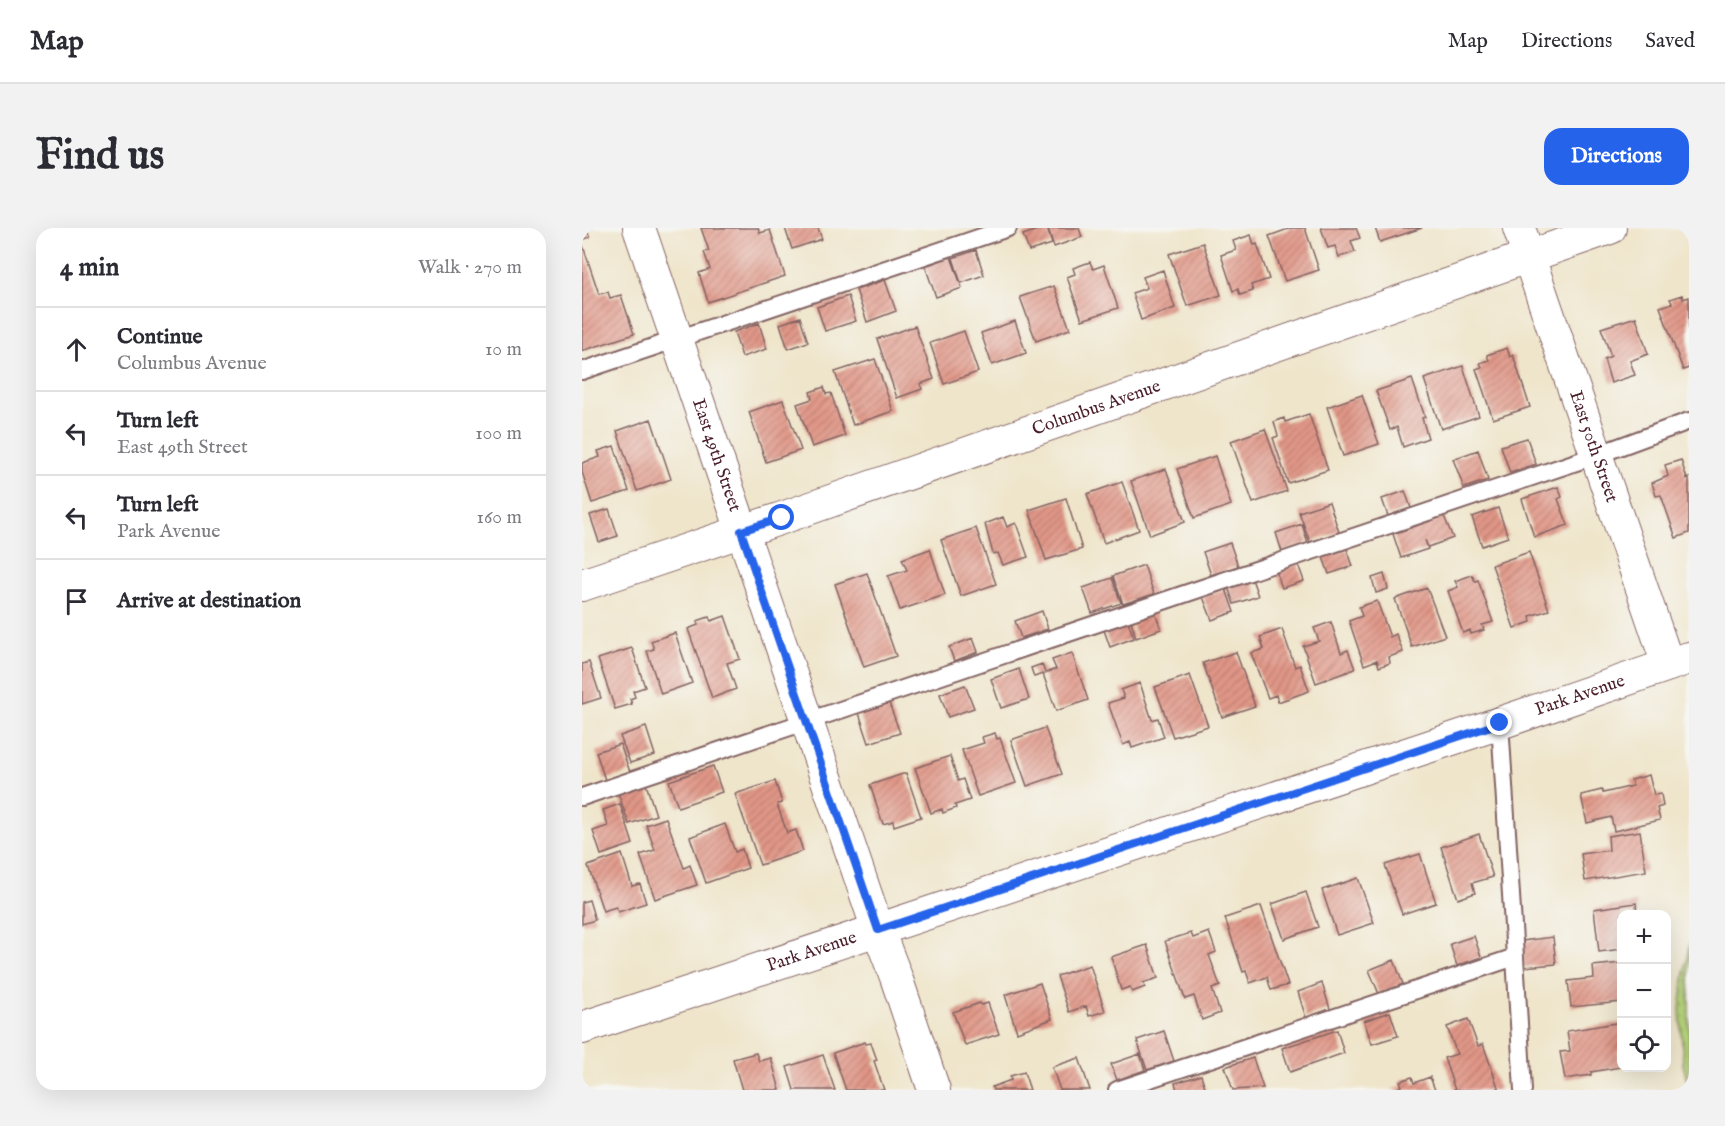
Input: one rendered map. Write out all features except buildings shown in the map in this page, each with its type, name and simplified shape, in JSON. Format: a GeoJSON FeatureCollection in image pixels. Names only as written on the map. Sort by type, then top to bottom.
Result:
{"type":"FeatureCollection","features":[{"type":"Feature","properties":{"kind":"street","name":"East 49th Street"},"geometry":{"type":"LineString","coordinates":[[639,228],[933,1090]]}},
{"type":"Feature","properties":{"kind":"street","name":"Columbus Avenue"},"geometry":{"type":"LineString","coordinates":[[582,585],[741,531],[1524,242],[1610,228]]}},
{"type":"Feature","properties":{"kind":"street","name":"East 50th Street"},"geometry":{"type":"LineString","coordinates":[[1524,242],[1597,455],[1678,661]]}},
{"type":"Feature","properties":{"kind":"street","name":"Park Avenue"},"geometry":{"type":"LineString","coordinates":[[582,1028],[1500,723],[1678,661]]}},
{"type":"Feature","properties":{"kind":"lane"},"geometry":{"type":"LineString","coordinates":[[582,371],[1008,228]]}},
{"type":"Feature","properties":{"kind":"lane"},"geometry":{"type":"LineString","coordinates":[[582,797],[1597,455],[1689,421]]}},
{"type":"Feature","properties":{"kind":"lane"},"geometry":{"type":"LineString","coordinates":[[1500,723],[1523,1090]]}},
{"type":"Feature","properties":{"kind":"lane"},"geometry":{"type":"LineString","coordinates":[[1117,1090],[1515,957]]}},
{"type":"Feature","properties":{"kind":"green space"},"geometry":{"type":"Polygon","coordinates":[[[1689,943],[1689,1089],[1683,1064],[1680,1009],[1689,943]]]}},
{"type":"Feature","properties":{"kind":"route"},"geometry":{"type":"LineString","coordinates":[[782,518],[741,531],[878,930],[1500,723]]}}]}
